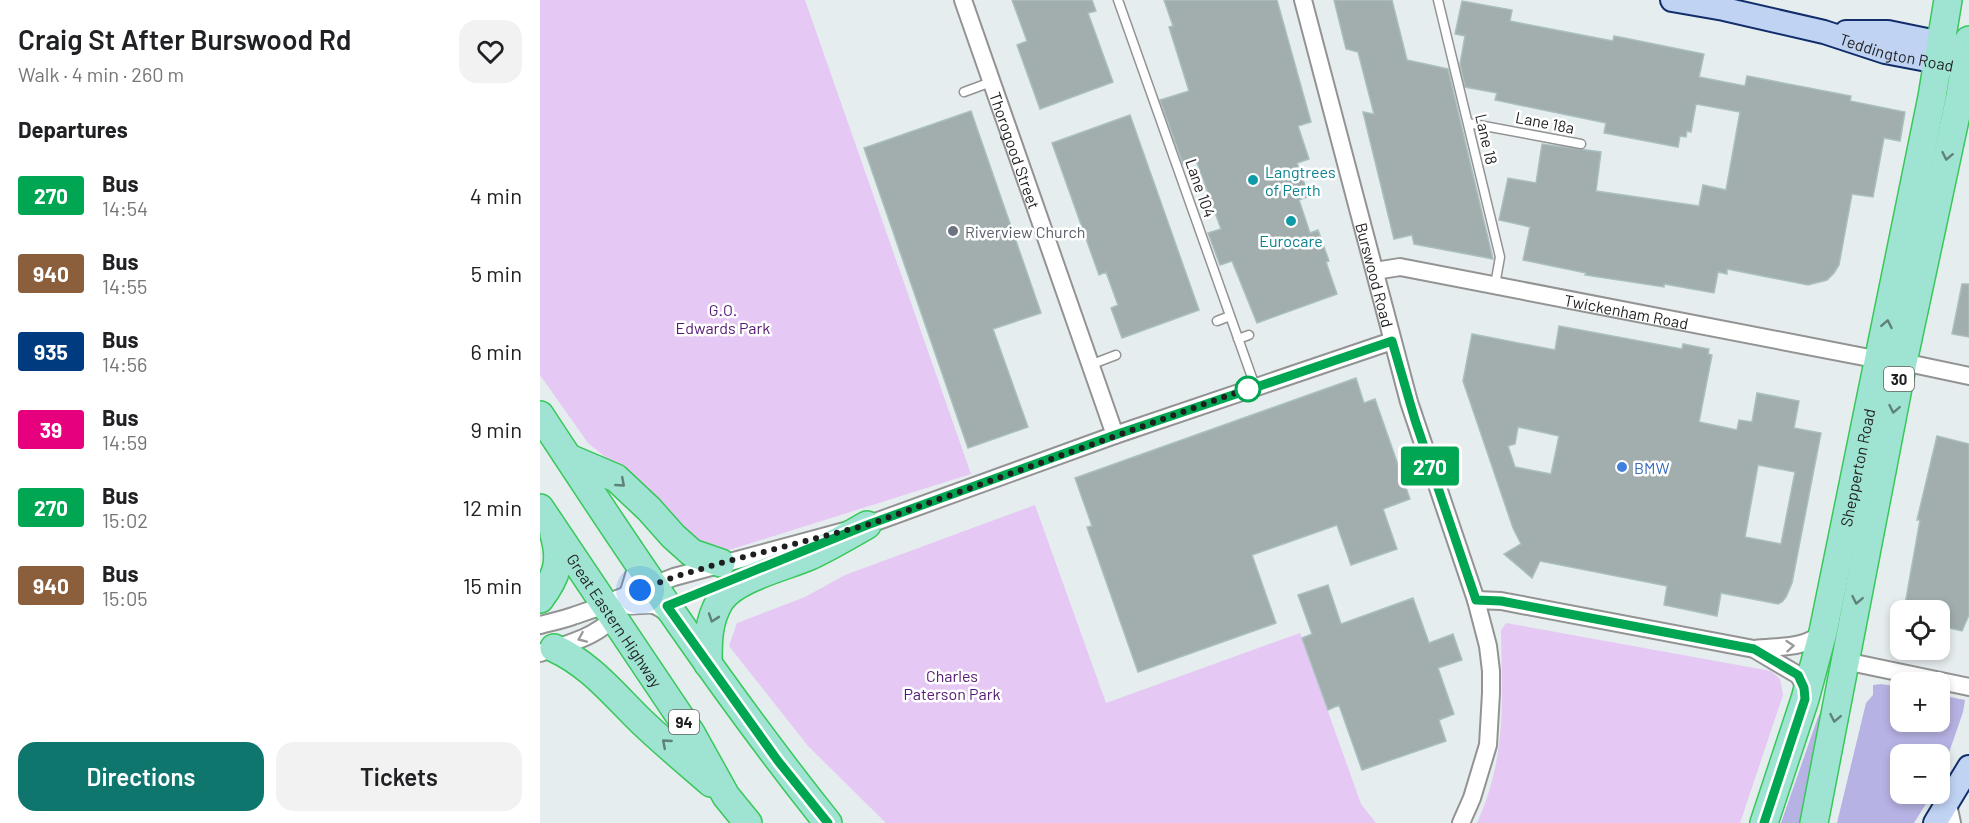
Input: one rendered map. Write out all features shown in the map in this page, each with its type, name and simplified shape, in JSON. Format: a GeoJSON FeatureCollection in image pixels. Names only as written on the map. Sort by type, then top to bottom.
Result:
{"type":"FeatureCollection","features":[{"type":"Feature","properties":{"kind":"highway","name":"Shepperton Road"},"geometry":{"type":"LineString","coordinates":[[1814,823],[1824,673],[1823,632],[1857,464],[1891,361],[1948,0]]}},
{"type":"Feature","properties":{"kind":"highway","name":"Shepperton Road"},"geometry":{"type":"LineString","coordinates":[[1764,823],[1824,673],[1891,361],[1968,54]]}},
{"type":"Feature","properties":{"kind":"highway"},"geometry":{"type":"LineString","coordinates":[[540,415],[638,561],[665,606],[778,761],[828,823]]}},
{"type":"Feature","properties":{"kind":"highway"},"geometry":{"type":"LineString","coordinates":[[569,458],[616,478],[649,509],[673,537],[692,553],[721,563]]}},
{"type":"Feature","properties":{"kind":"highway"},"geometry":{"type":"LineString","coordinates":[[540,599],[555,577],[558,565],[557,545],[546,517]]}},
{"type":"Feature","properties":{"kind":"highway","name":"Great Eastern Highway"},"geometry":{"type":"LineString","coordinates":[[546,517],[618,606],[726,796],[748,823]]}},
{"type":"Feature","properties":{"kind":"highway"},"geometry":{"type":"LineString","coordinates":[[708,664],[711,619],[721,599],[745,582],[811,556],[867,525]]}},
{"type":"Feature","properties":{"kind":"highway"},"geometry":{"type":"LineString","coordinates":[[547,651],[571,656],[604,682],[641,722],[726,796]]}},
{"type":"Feature","properties":{"kind":"main road","name":"Teddington Road"},"geometry":{"type":"LineString","coordinates":[[1672,0],[1725,5],[1824,32],[1885,52],[1968,54]]}},
{"type":"Feature","properties":{"kind":"main road"},"geometry":{"type":"LineString","coordinates":[[1945,817],[1969,767]]}},
{"type":"Feature","properties":{"kind":"street","name":"Thorogood Street"},"geometry":{"type":"LineString","coordinates":[[963,0],[1115,435]]}},
{"type":"Feature","properties":{"kind":"street","name":"Burswood Road"},"geometry":{"type":"LineString","coordinates":[[1303,0],[1409,402],[1476,600],[1488,646],[1491,671],[1488,745],[1472,798],[1461,823]]}},
{"type":"Feature","properties":{"kind":"street","name":"Twickenham Road"},"geometry":{"type":"LineString","coordinates":[[1376,271],[1400,267],[1969,376]]}},
{"type":"Feature","properties":{"kind":"street"},"geometry":{"type":"LineString","coordinates":[[618,606],[665,606],[721,563],[867,525],[1115,435],[1392,341]]}},
{"type":"Feature","properties":{"kind":"street"},"geometry":{"type":"LineString","coordinates":[[547,651],[587,638],[618,606],[638,561]]}},
{"type":"Feature","properties":{"kind":"street"},"geometry":{"type":"LineString","coordinates":[[1476,600],[1501,601],[1754,649],[1805,644],[1823,632]]}},
{"type":"Feature","properties":{"kind":"street"},"geometry":{"type":"LineString","coordinates":[[540,625],[618,606],[647,602],[665,606]]}},
{"type":"Feature","properties":{"kind":"street"},"geometry":{"type":"LineString","coordinates":[[1754,649],[1798,675],[1804,688],[1824,673],[1969,687]]}},
{"type":"Feature","properties":{"kind":"lane","name":"Lane 104"},"geometry":{"type":"LineString","coordinates":[[1118,0],[1255,386]]}},
{"type":"Feature","properties":{"kind":"lane","name":"Lane 18"},"geometry":{"type":"LineString","coordinates":[[1438,0],[1500,256],[1495,285]]}},
{"type":"Feature","properties":{"kind":"lane"},"geometry":{"type":"LineString","coordinates":[[964,92],[992,82]]}},
{"type":"Feature","properties":{"kind":"lane","name":"Lane 18a"},"geometry":{"type":"LineString","coordinates":[[1468,123],[1581,144]]}},
{"type":"Feature","properties":{"kind":"lane"},"geometry":{"type":"LineString","coordinates":[[1217,321],[1230,316]]}},
{"type":"Feature","properties":{"kind":"lane"},"geometry":{"type":"LineString","coordinates":[[1238,339],[1249,335]]}},
{"type":"Feature","properties":{"kind":"lane"},"geometry":{"type":"LineString","coordinates":[[1090,364],[1116,356]]}},
{"type":"Feature","properties":{"kind":"lane"},"geometry":{"type":"LineString","coordinates":[[665,606],[867,525]]}},
{"type":"Feature","properties":{"kind":"shaded area"},"geometry":{"type":"Polygon","coordinates":[[[1873,685],[1890,685],[1890,732],[1950,732],[1950,697],[1965,700],[1950,750],[1950,744],[1890,744],[1890,804],[1926,804],[1914,823],[1837,823],[1866,703],[1873,695],[1873,685]]]}},
{"type":"Feature","properties":{"kind":"shaded area"},"geometry":{"type":"Polygon","coordinates":[[[1822,710],[1805,823],[1781,823],[1818,717],[1822,710]]]}},
{"type":"Feature","properties":{"kind":"green space","name":"G.O. Edwards Park"},"geometry":{"type":"Polygon","coordinates":[[[540,0],[805,0],[971,474],[726,551],[705,549],[651,495],[588,443],[540,375],[540,0]]]}},
{"type":"Feature","properties":{"kind":"green space","name":"Charles Paterson Park"},"geometry":{"type":"Polygon","coordinates":[[[1035,505],[1106,703],[1300,633],[1361,804],[1376,823],[886,823],[808,746],[729,646],[737,623],[805,597],[845,575],[1035,505]]]}},
{"type":"Feature","properties":{"kind":"green space"},"geometry":{"type":"Polygon","coordinates":[[[1506,623],[1771,671],[1780,679],[1783,695],[1740,823],[1477,823],[1494,775],[1498,751],[1502,705],[1501,630],[1506,623]]]}},
{"type":"Feature","properties":{"kind":"building"},"geometry":{"type":"Polygon","coordinates":[[[1012,0],[1092,0],[1096,11],[1088,13],[1113,82],[1040,109],[1017,45],[1027,41],[1012,0]]]}},
{"type":"Feature","properties":{"kind":"building"},"geometry":{"type":"Polygon","coordinates":[[[1164,0],[1277,0],[1311,122],[1298,126],[1309,159],[1297,163],[1309,196],[1299,200],[1310,233],[1318,230],[1337,294],[1257,323],[1232,261],[1220,265],[1208,233],[1221,229],[1196,160],[1183,164],[1160,100],[1189,91],[1169,27],[1173,26],[1164,0]]]}},
{"type":"Feature","properties":{"kind":"building"},"geometry":{"type":"Polygon","coordinates":[[[1334,0],[1392,0],[1407,60],[1448,69],[1493,259],[1414,244],[1412,235],[1394,239],[1363,112],[1374,114],[1358,52],[1346,49],[1334,0]]]}},
{"type":"Feature","properties":{"kind":"building"},"geometry":{"type":"Polygon","coordinates":[[[1462,1],[1512,10],[1510,21],[1613,41],[1614,36],[1704,54],[1699,77],[1745,86],[1747,76],[1851,96],[1850,101],[1905,112],[1900,141],[1884,138],[1873,197],[1852,194],[1839,265],[1834,273],[1827,280],[1808,285],[1727,269],[1727,274],[1718,272],[1714,293],[1664,284],[1664,287],[1585,275],[1586,273],[1523,260],[1530,227],[1499,220],[1508,178],[1536,183],[1542,144],[1601,152],[1596,191],[1699,206],[1703,185],[1726,190],[1740,112],[1696,104],[1691,132],[1687,131],[1686,137],[1680,136],[1678,147],[1604,133],[1606,123],[1495,100],[1497,93],[1465,87],[1460,64],[1465,36],[1455,34],[1462,1]]]}},
{"type":"Feature","properties":{"kind":"building","name":"Riverview Church"},"geometry":{"type":"Polygon","coordinates":[[[971,111],[1041,313],[993,329],[1028,427],[968,448],[864,148],[971,111]]]}},
{"type":"Feature","properties":{"kind":"building"},"geometry":{"type":"Polygon","coordinates":[[[1130,115],[1199,310],[1122,338],[1111,308],[1118,305],[1106,272],[1099,275],[1052,143],[1130,115]]]}},
{"type":"Feature","properties":{"kind":"building"},"geometry":{"type":"Polygon","coordinates":[[[1962,284],[1969,284],[1969,337],[1952,334],[1962,284]]]}},
{"type":"Feature","properties":{"kind":"building"},"geometry":{"type":"Polygon","coordinates":[[[1559,326],[1682,349],[1683,344],[1709,349],[1708,354],[1712,355],[1699,422],[1737,430],[1739,420],[1752,422],[1757,393],[1799,401],[1794,428],[1821,433],[1792,583],[1782,602],[1778,604],[1721,593],[1717,616],[1664,605],[1667,586],[1540,561],[1532,578],[1504,554],[1521,544],[1513,528],[1463,381],[1472,334],[1555,350],[1559,326]],[[1518,427],[1515,444],[1508,446],[1515,467],[1551,474],[1559,436],[1518,427]],[[1758,465],[1745,537],[1781,544],[1795,472],[1758,465]]]}},
{"type":"Feature","properties":{"kind":"building"},"geometry":{"type":"Polygon","coordinates":[[[1356,378],[1364,403],[1375,399],[1410,499],[1383,509],[1397,549],[1351,565],[1337,525],[1252,555],[1276,623],[1138,672],[1087,527],[1092,526],[1075,478],[1356,378]]]}},
{"type":"Feature","properties":{"kind":"building"},"geometry":{"type":"Polygon","coordinates":[[[1937,436],[1969,444],[1969,615],[1962,631],[1950,628],[1950,600],[1906,600],[1920,520],[1917,520],[1937,436]]]}},
{"type":"Feature","properties":{"kind":"building"},"geometry":{"type":"Polygon","coordinates":[[[1328,585],[1341,624],[1413,598],[1429,643],[1453,634],[1462,660],[1438,668],[1454,714],[1439,720],[1446,741],[1362,770],[1339,705],[1328,710],[1302,638],[1312,634],[1298,595],[1328,585]]]}},
{"type":"Feature","properties":{"kind":"bus line","name":"270"},"geometry":{"type":"LineString","coordinates":[[828,823],[778,761],[667,606],[867,525],[1115,435],[1392,341],[1432,473],[1476,600],[1501,601],[1754,649],[1798,675],[1802,681],[1805,699],[1764,823]]}},
{"type":"Feature","properties":{"kind":"place","name":"Langtrees of Perth"},"geometry":{"type":"Point","coordinates":[1253,180]}},
{"type":"Feature","properties":{"kind":"place","name":"Eurocare"},"geometry":{"type":"Point","coordinates":[1291,221]}},
{"type":"Feature","properties":{"kind":"place","name":"Riverview Church"},"geometry":{"type":"Point","coordinates":[953,231]}},
{"type":"Feature","properties":{"kind":"place","name":"BMW"},"geometry":{"type":"Point","coordinates":[1622,467]}},
{"type":"Feature","properties":{"kind":"route"},"geometry":{"type":"LineString","coordinates":[[640,590],[721,563],[867,525],[1255,386],[1248,389]]}}]}
